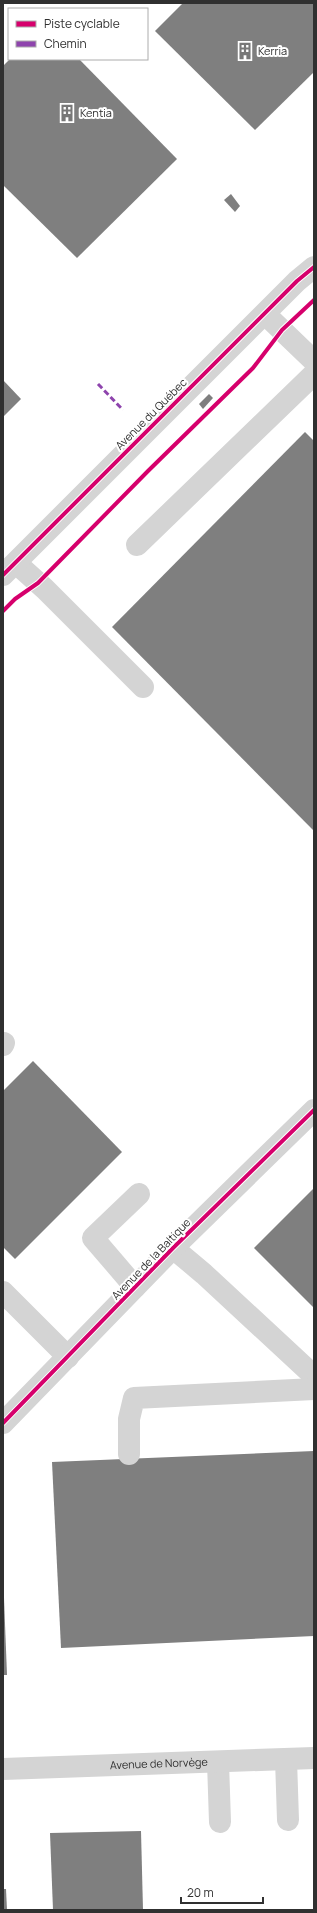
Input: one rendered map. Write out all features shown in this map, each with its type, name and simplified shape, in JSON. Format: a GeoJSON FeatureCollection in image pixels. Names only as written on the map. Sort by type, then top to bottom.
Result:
{"type":"FeatureCollection","features":[{"type":"Feature","properties":{"kind":"street","name":"Avenue du Québec"},"geometry":{"type":"LineString","coordinates":[[9,569],[314,267]]}},
{"type":"Feature","properties":{"kind":"street"},"geometry":{"type":"LineString","coordinates":[[265,314],[314,361]]}},
{"type":"Feature","properties":{"kind":"street"},"geometry":{"type":"LineString","coordinates":[[137,545],[314,374]]}},
{"type":"Feature","properties":{"kind":"street"},"geometry":{"type":"LineString","coordinates":[[9,569],[45,589],[143,687]]}},
{"type":"Feature","properties":{"kind":"street","name":"Avenue de la Baltique"},"geometry":{"type":"LineString","coordinates":[[3,1422],[173,1248],[314,1110]]}},
{"type":"Feature","properties":{"kind":"street"},"geometry":{"type":"LineString","coordinates":[[135,1287],[93,1238],[139,1194]]}},
{"type":"Feature","properties":{"kind":"street"},"geometry":{"type":"LineString","coordinates":[[173,1248],[204,1274],[314,1376]]}},
{"type":"Feature","properties":{"kind":"street"},"geometry":{"type":"LineString","coordinates":[[3,1292],[68,1357]]}},
{"type":"Feature","properties":{"kind":"street"},"geometry":{"type":"LineString","coordinates":[[129,1454],[129,1419],[134,1398],[314,1389]]}},
{"type":"Feature","properties":{"kind":"street","name":"Avenue de Norvège"},"geometry":{"type":"LineString","coordinates":[[3,1769],[314,1758]]}},
{"type":"Feature","properties":{"kind":"street"},"geometry":{"type":"LineString","coordinates":[[286,1759],[288,1820]]}},
{"type":"Feature","properties":{"kind":"street"},"geometry":{"type":"LineString","coordinates":[[218,1762],[220,1822]]}},
{"type":"Feature","properties":{"kind":"building","name":"Kerria"},"geometry":{"type":"Polygon","coordinates":[[[183,3],[314,3],[314,72],[255,130],[155,31],[183,3]]]}},
{"type":"Feature","properties":{"kind":"building","name":"Kentia"},"geometry":{"type":"Polygon","coordinates":[[[9,60],[80,60],[177,159],[77,258],[3,185],[3,66],[9,60]]]}},
{"type":"Feature","properties":{"kind":"building"},"geometry":{"type":"Polygon","coordinates":[[[231,194],[240,206],[235,212],[224,200],[231,194]]]}},
{"type":"Feature","properties":{"kind":"building"},"geometry":{"type":"Polygon","coordinates":[[[3,380],[21,399],[3,417],[3,380]]]}},
{"type":"Feature","properties":{"kind":"building"},"geometry":{"type":"Polygon","coordinates":[[[209,394],[213,398],[203,409],[199,404],[209,394]]]}},
{"type":"Feature","properties":{"kind":"building"},"geometry":{"type":"Polygon","coordinates":[[[305,432],[314,441],[314,831],[112,627],[305,432]]]}},
{"type":"Feature","properties":{"kind":"building"},"geometry":{"type":"Polygon","coordinates":[[[33,1061],[122,1152],[15,1259],[3,1247],[3,1091],[33,1061]]]}},
{"type":"Feature","properties":{"kind":"building"},"geometry":{"type":"Polygon","coordinates":[[[314,1188],[314,1308],[254,1248],[314,1188]]]}},
{"type":"Feature","properties":{"kind":"building"},"geometry":{"type":"Polygon","coordinates":[[[314,1451],[314,1636],[61,1648],[52,1462],[314,1451]]]}},
{"type":"Feature","properties":{"kind":"building"},"geometry":{"type":"Polygon","coordinates":[[[4,1598],[7,1675],[3,1675],[4,1598]]]}},
{"type":"Feature","properties":{"kind":"building"},"geometry":{"type":"Polygon","coordinates":[[[141,1831],[143,1910],[53,1910],[50,1833],[141,1831]]]}},
{"type":"Feature","properties":{"kind":"building"},"geometry":{"type":"Polygon","coordinates":[[[3,1889],[6,1889],[7,1910],[3,1910],[3,1889]]]}},
{"type":"Feature","properties":{"kind":"marked path"},"geometry":{"type":"LineString","coordinates":[[98,384],[123,410]]}},
{"type":"Feature","properties":{"kind":"cycle path"},"geometry":{"type":"LineString","coordinates":[[3,575],[297,281],[314,267]]}},
{"type":"Feature","properties":{"kind":"cycle path"},"geometry":{"type":"LineString","coordinates":[[3,611],[15,599],[38,583],[148,471],[253,368],[282,330],[314,300]]}},
{"type":"Feature","properties":{"kind":"cycle path"},"geometry":{"type":"LineString","coordinates":[[3,1423],[173,1248],[314,1110]]}},
{"type":"Feature","properties":{"kind":"place","name":"Kerria"},"geometry":{"type":"Point","coordinates":[245,51]}},
{"type":"Feature","properties":{"kind":"place","name":"Kentia"},"geometry":{"type":"Point","coordinates":[67,113]}}]}
